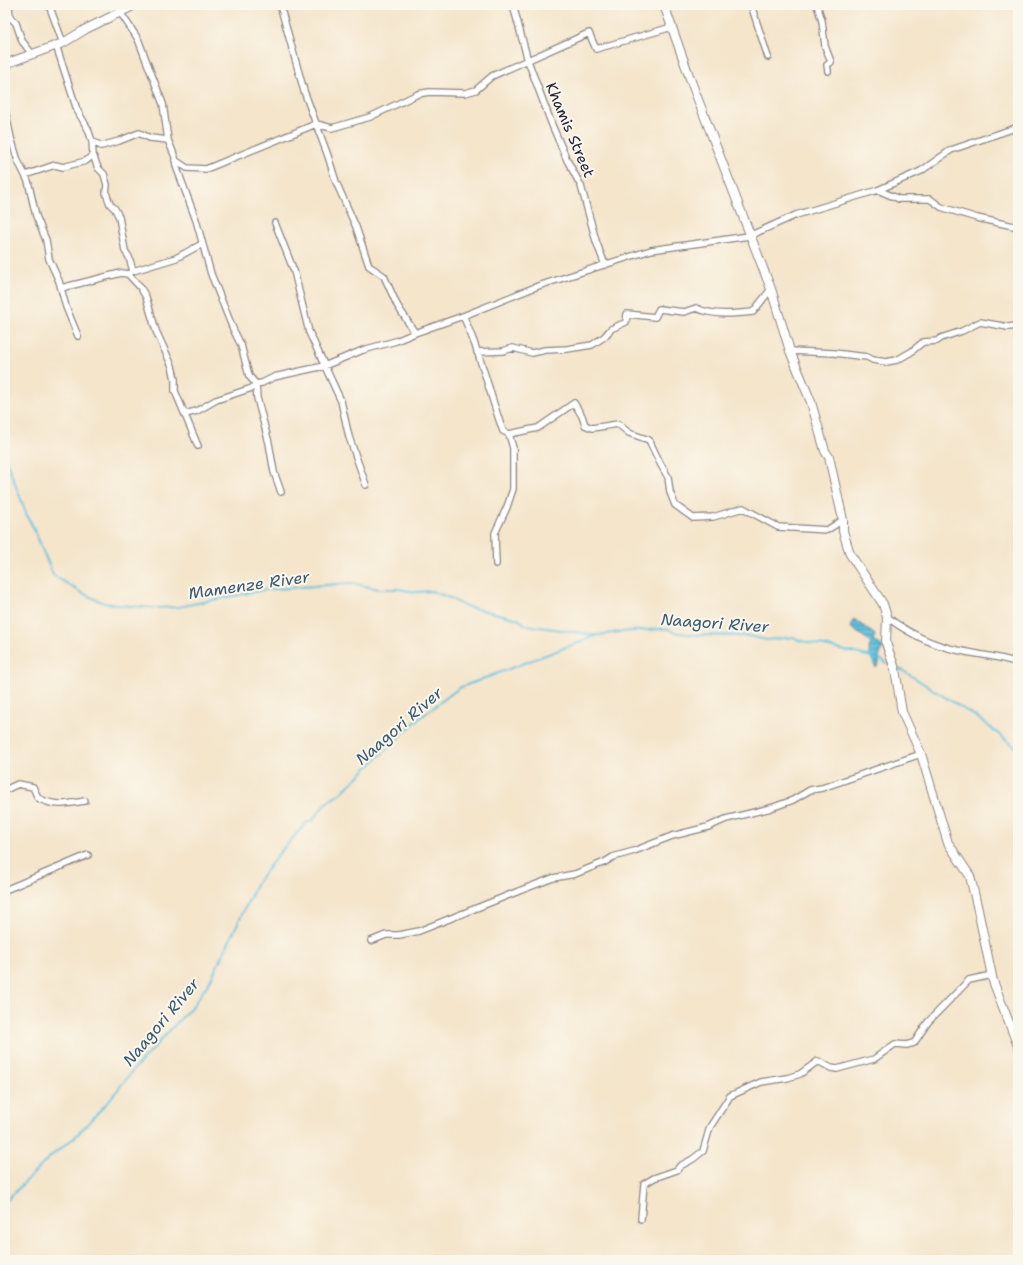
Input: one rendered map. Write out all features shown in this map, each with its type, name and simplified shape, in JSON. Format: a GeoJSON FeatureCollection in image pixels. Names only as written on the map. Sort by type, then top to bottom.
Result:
{"type":"FeatureCollection","features":[{"type":"Feature","properties":{"kind":"street"},"geometry":{"type":"LineString","coordinates":[[9,5],[10,17],[16,23],[22,41],[32,54]]}},
{"type":"Feature","properties":{"kind":"street"},"geometry":{"type":"LineString","coordinates":[[50,5],[77,110],[88,129],[92,141],[93,155],[98,168],[104,174],[107,185],[106,193],[110,204],[115,209],[119,217],[125,251],[129,257],[131,272],[146,297],[156,331],[172,366],[175,379],[175,391],[198,446]]}},
{"type":"Feature","properties":{"kind":"street"},"geometry":{"type":"LineString","coordinates":[[5,64],[60,44],[121,9],[135,5]]}},
{"type":"Feature","properties":{"kind":"street"},"geometry":{"type":"LineString","coordinates":[[280,5],[304,92],[336,182],[356,227],[369,266],[384,276],[397,305],[415,333]]}},
{"type":"Feature","properties":{"kind":"street","name":"Khamis Street"},"geometry":{"type":"LineString","coordinates":[[513,5],[528,61],[552,125],[567,160],[581,186],[596,241],[605,265]]}},
{"type":"Feature","properties":{"kind":"street"},"geometry":{"type":"LineString","coordinates":[[664,5],[749,236],[771,289],[790,351],[812,402],[825,451],[829,457],[843,520],[843,531],[850,554],[883,604],[887,617],[886,643],[896,669],[902,712],[921,754],[948,843],[970,876],[992,975],[1018,1046]]}},
{"type":"Feature","properties":{"kind":"street"},"geometry":{"type":"LineString","coordinates":[[751,5],[768,57]]}},
{"type":"Feature","properties":{"kind":"street"},"geometry":{"type":"LineString","coordinates":[[817,5],[822,21],[825,46],[831,62],[827,65],[828,71]]}},
{"type":"Feature","properties":{"kind":"street"},"geometry":{"type":"LineString","coordinates":[[121,9],[138,39],[163,104],[168,140],[196,220],[216,288],[241,345],[249,376],[256,384],[257,398],[270,443],[274,472],[281,492]]}},
{"type":"Feature","properties":{"kind":"street"},"geometry":{"type":"LineString","coordinates":[[175,160],[187,168],[206,169],[316,124],[332,128],[370,117],[418,94],[429,92],[465,93],[476,90],[492,76],[589,33],[596,49],[672,27]]}},
{"type":"Feature","properties":{"kind":"street"},"geometry":{"type":"LineString","coordinates":[[5,110],[18,161],[28,181],[36,216],[46,240],[49,259],[59,281],[66,307],[78,336]]}},
{"type":"Feature","properties":{"kind":"street"},"geometry":{"type":"LineString","coordinates":[[185,414],[196,411],[216,400],[252,388],[256,384],[262,383],[274,377],[324,366],[363,350],[396,341],[463,316],[538,286],[651,250],[749,236],[796,215],[878,190],[921,171],[952,150],[1018,126]]}},
{"type":"Feature","properties":{"kind":"street"},"geometry":{"type":"LineString","coordinates":[[92,141],[101,146],[139,133],[150,138],[168,140]]}},
{"type":"Feature","properties":{"kind":"street"},"geometry":{"type":"LineString","coordinates":[[25,175],[55,165],[63,167],[86,161],[93,155]]}},
{"type":"Feature","properties":{"kind":"street"},"geometry":{"type":"LineString","coordinates":[[878,190],[899,199],[930,199],[941,207],[977,218],[1018,227]]}},
{"type":"Feature","properties":{"kind":"street"},"geometry":{"type":"LineString","coordinates":[[275,223],[294,272],[309,332],[340,401],[349,437],[366,485]]}},
{"type":"Feature","properties":{"kind":"street"},"geometry":{"type":"LineString","coordinates":[[61,288],[121,273],[131,272],[176,258],[202,244]]}},
{"type":"Feature","properties":{"kind":"street"},"geometry":{"type":"LineString","coordinates":[[477,352],[503,351],[513,348],[532,354],[545,350],[567,349],[592,345],[604,337],[612,329],[626,322],[627,314],[655,317],[659,309],[684,312],[696,308],[705,313],[753,312],[771,289]]}},
{"type":"Feature","properties":{"kind":"street"},"geometry":{"type":"LineString","coordinates":[[463,316],[472,335],[503,431],[509,434],[538,428],[574,403],[582,416],[585,425],[592,428],[618,424],[629,433],[650,440],[668,477],[670,492],[675,505],[693,518],[713,517],[743,508],[778,527],[827,530],[843,520]]}},
{"type":"Feature","properties":{"kind":"street"},"geometry":{"type":"LineString","coordinates":[[790,351],[834,353],[867,357],[873,360],[886,362],[897,360],[911,352],[922,342],[937,341],[980,322],[1008,327],[1018,326]]}},
{"type":"Feature","properties":{"kind":"street"},"geometry":{"type":"LineString","coordinates":[[496,564],[495,533],[507,507],[513,489],[514,448],[509,434]]}},
{"type":"Feature","properties":{"kind":"street"},"geometry":{"type":"LineString","coordinates":[[887,617],[913,634],[956,650],[1004,658],[1018,663]]}},
{"type":"Feature","properties":{"kind":"street"},"geometry":{"type":"LineString","coordinates":[[370,941],[386,935],[399,935],[420,931],[553,878],[575,874],[605,862],[613,857],[634,851],[672,836],[708,827],[726,819],[771,808],[793,800],[810,790],[844,781],[921,754]]}},
{"type":"Feature","properties":{"kind":"street"},"geometry":{"type":"LineString","coordinates":[[5,790],[18,784],[33,787],[38,798],[46,802],[63,805],[85,801]]}},
{"type":"Feature","properties":{"kind":"street"},"geometry":{"type":"LineString","coordinates":[[5,890],[88,855]]}},
{"type":"Feature","properties":{"kind":"street"},"geometry":{"type":"LineString","coordinates":[[641,1219],[644,1184],[654,1178],[677,1170],[680,1166],[693,1159],[703,1151],[710,1127],[730,1096],[761,1082],[787,1078],[800,1074],[818,1061],[831,1068],[837,1068],[874,1059],[895,1044],[906,1045],[914,1043],[928,1022],[969,980],[992,975]]}},
{"type":"Feature","properties":{"kind":"water"},"geometry":{"type":"Polygon","coordinates":[[[854,619],[875,635],[873,640],[876,644],[878,643],[883,647],[879,657],[879,664],[876,668],[869,652],[871,643],[850,627],[854,619]]]}},
{"type":"Feature","properties":{"kind":"waterway","name":"Mamenze River"},"geometry":{"type":"LineString","coordinates":[[5,457],[26,513],[53,575],[80,592],[104,603],[156,608],[178,607],[264,590],[351,583],[379,589],[398,589],[416,592],[432,591],[450,598],[464,606],[518,619],[526,625],[596,635]]}},
{"type":"Feature","properties":{"kind":"waterway","name":"Naagori River"},"geometry":{"type":"LineString","coordinates":[[5,1202],[51,1156],[75,1137],[107,1103],[135,1068],[195,1003],[210,981],[258,881],[281,851],[306,823],[312,821],[325,804],[342,792],[417,720],[459,688],[598,635],[620,632],[668,629],[673,632],[693,635],[749,636],[766,640],[794,637],[798,640],[872,657]]}},
{"type":"Feature","properties":{"kind":"waterway","name":"Naagori River"},"geometry":{"type":"LineString","coordinates":[[878,658],[891,666]]}},
{"type":"Feature","properties":{"kind":"waterway","name":"Naagori River"},"geometry":{"type":"LineString","coordinates":[[897,669],[902,670],[978,718],[1018,749]]}}]}
